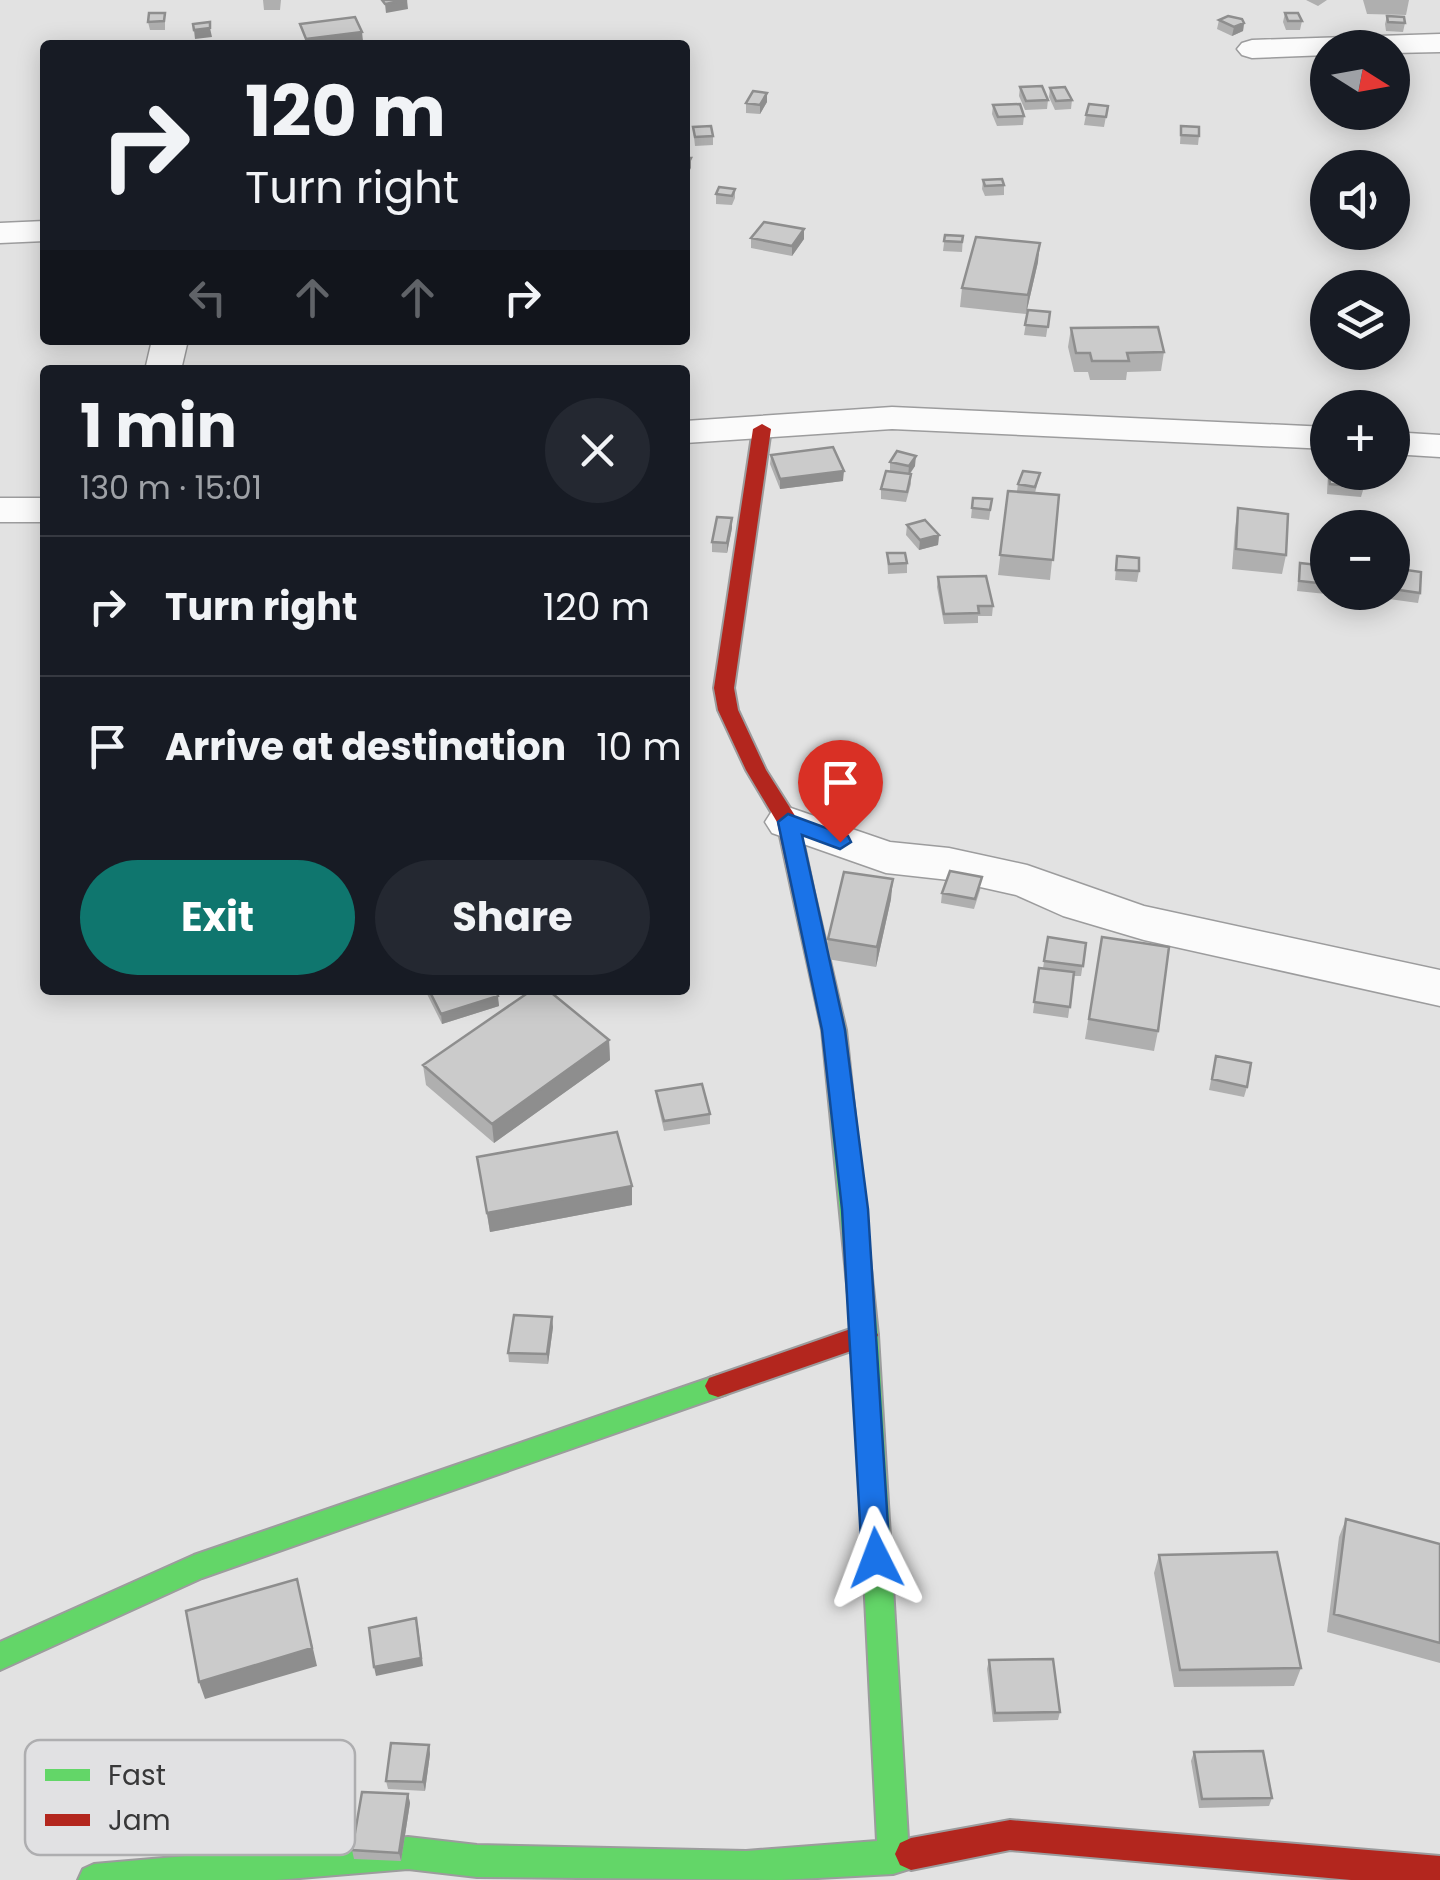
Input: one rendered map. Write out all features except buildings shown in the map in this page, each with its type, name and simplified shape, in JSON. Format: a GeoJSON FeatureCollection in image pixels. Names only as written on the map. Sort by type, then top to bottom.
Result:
{"type":"FeatureCollection","features":[{"type":"Feature","properties":{"kind":"street"},"geometry":{"type":"LineString","coordinates":[[1252,49],[1440,43]]}},
{"type":"Feature","properties":{"kind":"street"},"geometry":{"type":"LineString","coordinates":[[0,233],[40,232]]}},
{"type":"Feature","properties":{"kind":"street"},"geometry":{"type":"LineString","coordinates":[[690,432],[892,418],[1310,437]]}},
{"type":"Feature","properties":{"kind":"street"},"geometry":{"type":"LineString","coordinates":[[762,429],[724,688],[728,710],[756,770],[788,822],[834,1030],[865,1335],[894,1858]]}},
{"type":"Feature","properties":{"kind":"street"},"geometry":{"type":"LineString","coordinates":[[1410,444],[1440,446]]}},
{"type":"Feature","properties":{"kind":"street"},"geometry":{"type":"LineString","coordinates":[[0,510],[40,510]]}},
{"type":"Feature","properties":{"kind":"street"},"geometry":{"type":"LineString","coordinates":[[788,822],[886,857],[949,864],[1027,881],[1080,904],[1144,923],[1440,988]]}},
{"type":"Feature","properties":{"kind":"street"},"geometry":{"type":"LineString","coordinates":[[0,1656],[194,1568],[865,1335]]}},
{"type":"Feature","properties":{"kind":"street"},"geometry":{"type":"LineString","coordinates":[[94,1880],[477,1862],[746,1867],[894,1858],[1010,1835],[1440,1872]]}},
{"type":"Feature","properties":{"kind":"traffic: fast"},"geometry":{"type":"LineString","coordinates":[[803,892],[834,1030],[865,1335],[893,1858]]}},
{"type":"Feature","properties":{"kind":"traffic: fast"},"geometry":{"type":"LineString","coordinates":[[0,1656],[194,1568],[718,1386]]}},
{"type":"Feature","properties":{"kind":"traffic: fast"},"geometry":{"type":"LineString","coordinates":[[94,1880],[408,1853],[477,1861],[746,1867],[911,1854]]}},
{"type":"Feature","properties":{"kind":"traffic: jam"},"geometry":{"type":"LineString","coordinates":[[762,429],[724,688],[728,710],[756,770],[788,822],[803,892]]}},
{"type":"Feature","properties":{"kind":"traffic: jam"},"geometry":{"type":"LineString","coordinates":[[718,1386],[865,1335]]}},
{"type":"Feature","properties":{"kind":"traffic: jam"},"geometry":{"type":"LineString","coordinates":[[911,1854],[1010,1835],[1440,1872]]}},
{"type":"Feature","properties":{"kind":"route"},"geometry":{"type":"LineString","coordinates":[[840,842],[788,822],[834,1030],[855,1209],[876,1558]]}}]}
